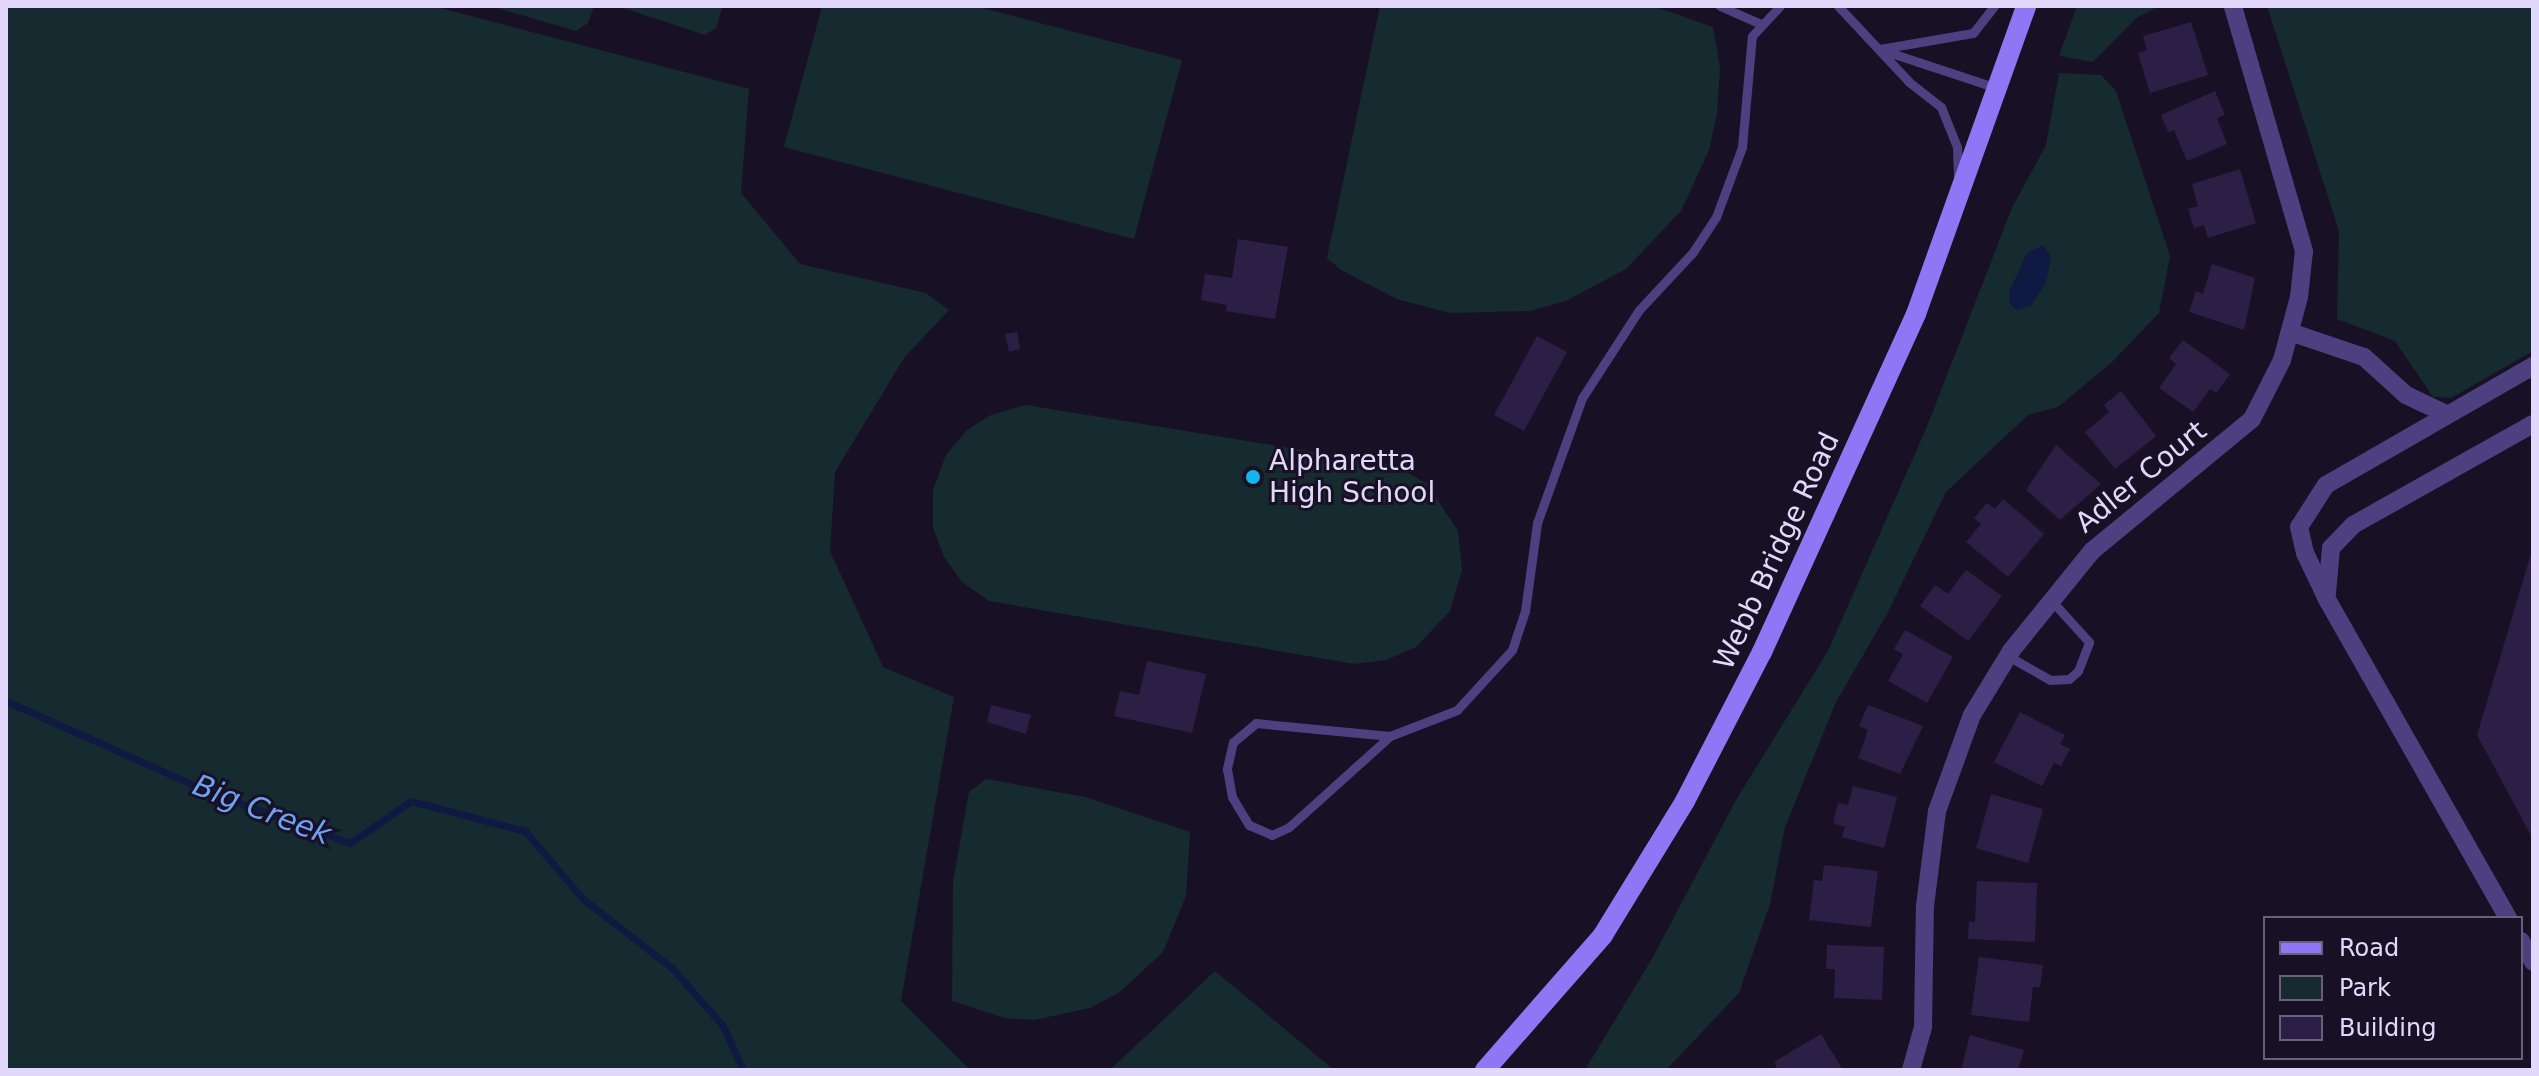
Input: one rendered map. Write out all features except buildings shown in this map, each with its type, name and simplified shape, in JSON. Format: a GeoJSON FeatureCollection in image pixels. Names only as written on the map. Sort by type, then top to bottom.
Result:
{"type":"FeatureCollection","features":[{"type":"Feature","properties":{"kind":"street","name":"Webb Bridge Road"},"geometry":{"type":"LineString","coordinates":[[1485,1070],[1603,935],[1685,801],[1838,490],[1916,314],[2000,89],[2026,6]]}},
{"type":"Feature","properties":{"kind":"street","name":"Adler Court"},"geometry":{"type":"LineString","coordinates":[[1911,1070],[1923,1027],[1925,906],[1937,811],[1972,715],[2008,656],[2051,600],[2123,522],[2252,419],[2271,387],[2290,332],[2303,274],[2300,228],[2233,6]]}},
{"type":"Feature","properties":{"kind":"street"},"geometry":{"type":"LineString","coordinates":[[2290,332],[2364,357],[2406,395],[2446,414]]}},
{"type":"Feature","properties":{"kind":"street"},"geometry":{"type":"LineString","coordinates":[[2507,916],[2327,599],[2305,553],[2299,527],[2326,485],[2410,432],[2533,366]]}},
{"type":"Feature","properties":{"kind":"street"},"geometry":{"type":"LineString","coordinates":[[2406,395],[2410,432]]}},
{"type":"Feature","properties":{"kind":"street"},"geometry":{"type":"LineString","coordinates":[[2327,599],[2331,548],[2353,525],[2533,424]]}},
{"type":"Feature","properties":{"kind":"street"},"geometry":{"type":"LineString","coordinates":[[2523,944],[2533,962]]}},
{"type":"Feature","properties":{"kind":"lane"},"geometry":{"type":"LineString","coordinates":[[1720,6],[1761,24]]}},
{"type":"Feature","properties":{"kind":"lane"},"geometry":{"type":"LineString","coordinates":[[1390,736],[1256,723],[1233,742],[1227,769],[1232,797],[1249,825],[1272,835],[1289,827],[1390,736],[1457,710],[1512,650],[1525,611],[1537,523],[1582,398],[1639,310],[1693,252],[1731,184],[1742,147],[1752,36],[1780,6]]}},
{"type":"Feature","properties":{"kind":"lane"},"geometry":{"type":"LineString","coordinates":[[1838,6],[1941,107],[1957,147],[1959,201]]}},
{"type":"Feature","properties":{"kind":"lane"},"geometry":{"type":"LineString","coordinates":[[1880,49],[1973,33],[1994,6]]}},
{"type":"Feature","properties":{"kind":"lane"},"geometry":{"type":"LineString","coordinates":[[1880,49],[2000,89]]}},
{"type":"Feature","properties":{"kind":"lane"},"geometry":{"type":"LineString","coordinates":[[2008,656],[2050,680],[2069,679],[2078,671],[2089,642],[2051,600]]}},
{"type":"Feature","properties":{"kind":"green space"},"geometry":{"type":"Polygon","coordinates":[[[6,6],[433,6],[749,89],[741,193],[800,264],[926,293],[949,310],[904,358],[835,472],[830,551],[883,667],[954,697],[901,1001],[970,1070],[6,1070],[6,6]]]}},
{"type":"Feature","properties":{"kind":"green space"},"geometry":{"type":"Polygon","coordinates":[[[490,6],[594,6],[588,23],[576,31],[490,6]]]}},
{"type":"Feature","properties":{"kind":"green space"},"geometry":{"type":"Polygon","coordinates":[[[617,6],[723,6],[716,28],[705,35],[617,6]]]}},
{"type":"Feature","properties":{"kind":"green space"},"geometry":{"type":"Polygon","coordinates":[[[822,6],[975,6],[1182,60],[1134,239],[784,147],[822,6]]]}},
{"type":"Feature","properties":{"kind":"green space"},"geometry":{"type":"Polygon","coordinates":[[[1380,6],[1653,6],[1713,27],[1720,67],[1717,114],[1709,150],[1681,211],[1626,269],[1566,301],[1530,311],[1450,313],[1397,299],[1341,270],[1327,258],[1380,6]]]}},
{"type":"Feature","properties":{"kind":"green space"},"geometry":{"type":"Polygon","coordinates":[[[2077,6],[2159,6],[2136,18],[2093,62],[2059,56],[2077,6]]]}},
{"type":"Feature","properties":{"kind":"green space"},"geometry":{"type":"Polygon","coordinates":[[[2267,6],[2533,6],[2533,351],[2451,398],[2433,397],[2395,341],[2337,319],[2339,231],[2267,6]]]}},
{"type":"Feature","properties":{"kind":"green space"},"geometry":{"type":"Polygon","coordinates":[[[2059,73],[2101,75],[2116,91],[2170,256],[2159,313],[2112,362],[2058,407],[2028,415],[1946,492],[1887,614],[1836,702],[1785,827],[1770,904],[1739,993],[1666,1070],[1585,1070],[1653,957],[1736,800],[1828,651],[1926,429],[2012,208],[2046,145],[2059,73]]]}},
{"type":"Feature","properties":{"kind":"green space"},"geometry":{"type":"Polygon","coordinates":[[[1026,405],[1395,465],[1427,484],[1458,531],[1462,570],[1450,611],[1416,647],[1386,660],[1354,664],[989,601],[962,582],[944,557],[933,528],[933,490],[946,455],[967,430],[991,415],[1026,405]]]}},
{"type":"Feature","properties":{"kind":"green space"},"geometry":{"type":"Polygon","coordinates":[[[986,779],[1085,797],[1190,832],[1186,896],[1163,952],[1120,992],[1090,1008],[1034,1020],[1005,1018],[952,1001],[953,882],[969,792],[986,779]]]}},
{"type":"Feature","properties":{"kind":"green space"},"geometry":{"type":"Polygon","coordinates":[[[1215,971],[1334,1070],[1110,1070],[1215,971]]]}},
{"type":"Feature","properties":{"kind":"water"},"geometry":{"type":"Polygon","coordinates":[[[2043,245],[2051,257],[2046,282],[2031,306],[2017,310],[2009,303],[2009,292],[2027,253],[2043,245]]]}},
{"type":"Feature","properties":{"kind":"waterway","name":"Big Creek"},"geometry":{"type":"LineString","coordinates":[[6,701],[207,791],[350,843],[411,801],[525,831],[583,899],[672,968],[723,1026],[743,1070]]}},
{"type":"Feature","properties":{"kind":"place","name":"Alpharetta High School"},"geometry":{"type":"Point","coordinates":[1253,477]}}]}
